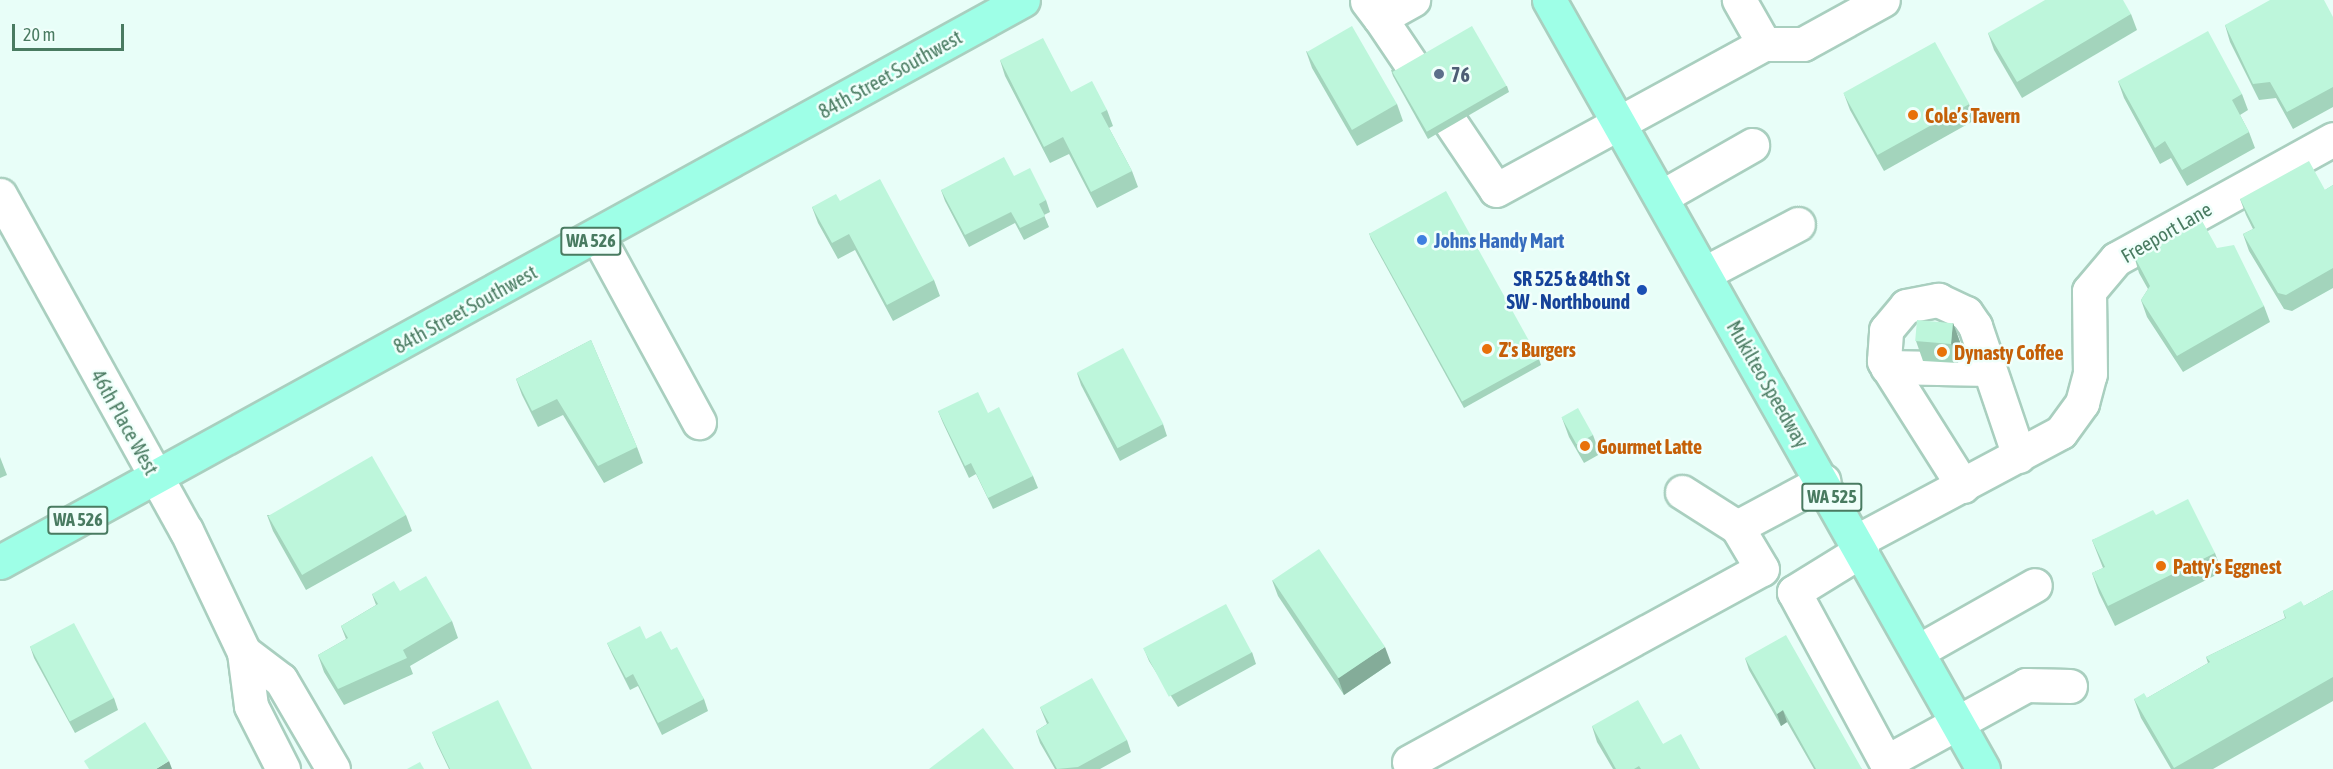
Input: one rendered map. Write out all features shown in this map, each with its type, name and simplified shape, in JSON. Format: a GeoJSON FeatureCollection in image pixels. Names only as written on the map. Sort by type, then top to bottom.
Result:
{"type":"FeatureCollection","features":[{"type":"Feature","properties":{"kind":"main road","name":"84th Street Southwest"},"geometry":{"type":"LineString","coordinates":[[0,562],[598,237],[1023,0]]}},
{"type":"Feature","properties":{"kind":"main road","name":"Mukilteo Speedway"},"geometry":{"type":"LineString","coordinates":[[1550,0],[1823,481],[1983,769]]}},
{"type":"Feature","properties":{"kind":"street"},"geometry":{"type":"LineString","coordinates":[[1413,0],[1373,9],[1496,190],[1764,44],[1803,44],[1883,0]]}},
{"type":"Feature","properties":{"kind":"street"},"geometry":{"type":"LineString","coordinates":[[1739,0],[1764,44]]}},
{"type":"Feature","properties":{"kind":"street","name":"Freeport Lane"},"geometry":{"type":"LineString","coordinates":[[1791,605],[1859,546],[2061,432],[2082,403],[2090,374],[2089,291],[2116,259],[2333,139]]}},
{"type":"Feature","properties":{"kind":"street"},"geometry":{"type":"LineString","coordinates":[[1661,196],[1752,145]]}},
{"type":"Feature","properties":{"kind":"street","name":"46th Place West"},"geometry":{"type":"LineString","coordinates":[[0,195],[156,478],[244,652],[251,706],[283,769]]}},
{"type":"Feature","properties":{"kind":"street"},"geometry":{"type":"LineString","coordinates":[[1705,273],[1798,224]]}},
{"type":"Feature","properties":{"kind":"street"},"geometry":{"type":"LineString","coordinates":[[598,237],[699,422]]}},
{"type":"Feature","properties":{"kind":"street"},"geometry":{"type":"LineString","coordinates":[[1963,486],[1887,367],[1882,345],[1886,330],[1979,337],[2019,456]]}},
{"type":"Feature","properties":{"kind":"street"},"geometry":{"type":"LineString","coordinates":[[1887,367],[1989,369]]}},
{"type":"Feature","properties":{"kind":"street"},"geometry":{"type":"LineString","coordinates":[[1737,527],[1823,481]]}},
{"type":"Feature","properties":{"kind":"street"},"geometry":{"type":"LineString","coordinates":[[1682,492],[1737,527],[1762,569],[1791,605],[1886,762],[2026,685],[2070,686]]}},
{"type":"Feature","properties":{"kind":"street"},"geometry":{"type":"LineString","coordinates":[[1409,762],[1762,569]]}},
{"type":"Feature","properties":{"kind":"street"},"geometry":{"type":"LineString","coordinates":[[1918,651],[2035,585]]}},
{"type":"Feature","properties":{"kind":"street","name":"46th Place West"},"geometry":{"type":"LineString","coordinates":[[244,652],[281,680],[333,769]]}},
{"type":"Feature","properties":{"kind":"building"},"geometry":{"type":"Polygon","coordinates":[[[2045,0],[2123,0],[2131,14],[2017,82],[1988,33],[2045,0]]]}},
{"type":"Feature","properties":{"kind":"building"},"geometry":{"type":"Polygon","coordinates":[[[2270,0],[2324,0],[2333,17],[2333,87],[2287,112],[2270,82],[2253,84],[2225,25],[2270,0]]]}},
{"type":"Feature","properties":{"kind":"building"},"geometry":{"type":"Polygon","coordinates":[[[1352,26],[1397,104],[1352,130],[1307,52],[1352,26]]]}},
{"type":"Feature","properties":{"kind":"building"},"geometry":{"type":"Polygon","coordinates":[[[1472,26],[1506,86],[1427,132],[1392,72],[1472,26]]]}},
{"type":"Feature","properties":{"kind":"building"},"geometry":{"type":"Polygon","coordinates":[[[2208,31],[2242,94],[2232,100],[2249,132],[2182,170],[2165,141],[2155,148],[2118,81],[2208,31]]]}},
{"type":"Feature","properties":{"kind":"building"},"geometry":{"type":"Polygon","coordinates":[[[1043,38],[1071,92],[1092,81],[1107,110],[1101,113],[1132,171],[1091,192],[1063,137],[1044,147],[1000,60],[1043,38]]]}},
{"type":"Feature","properties":{"kind":"building","name":"Cole’s Tavern"},"geometry":{"type":"Polygon","coordinates":[[[1935,42],[1969,104],[1878,155],[1843,93],[1935,42]]]}},
{"type":"Feature","properties":{"kind":"building"},"geometry":{"type":"Polygon","coordinates":[[[1004,157],[1014,176],[1030,168],[1046,200],[1039,204],[1045,216],[1020,228],[1011,212],[965,235],[941,190],[1004,157]]]}},
{"type":"Feature","properties":{"kind":"building"},"geometry":{"type":"Polygon","coordinates":[[[2309,161],[2325,190],[2333,185],[2333,268],[2286,295],[2278,293],[2243,234],[2255,228],[2240,199],[2309,161]]]}},
{"type":"Feature","properties":{"kind":"building"},"geometry":{"type":"Polygon","coordinates":[[[880,179],[934,280],[887,305],[849,234],[832,243],[812,207],[836,194],[840,201],[880,179]]]}},
{"type":"Feature","properties":{"kind":"building"},"geometry":{"type":"Polygon","coordinates":[[[1446,191],[1539,359],[1462,402],[1369,234],[1446,191]]]}},
{"type":"Feature","properties":{"kind":"building"},"geometry":{"type":"Polygon","coordinates":[[[2201,219],[2217,248],[2234,245],[2264,306],[2177,356],[2141,300],[2150,286],[2134,256],[2201,219]]]}},
{"type":"Feature","properties":{"kind":"building"},"geometry":{"type":"Polygon","coordinates":[[[1917,320],[1953,323],[1951,344],[1915,341],[1917,320]]]}},
{"type":"Feature","properties":{"kind":"building"},"geometry":{"type":"Polygon","coordinates":[[[591,340],[637,447],[598,466],[557,399],[532,411],[516,379],[591,340]]]}},
{"type":"Feature","properties":{"kind":"building"},"geometry":{"type":"Polygon","coordinates":[[[1123,348],[1163,424],[1117,448],[1077,372],[1123,348]]]}},
{"type":"Feature","properties":{"kind":"building"},"geometry":{"type":"Polygon","coordinates":[[[978,392],[988,413],[999,407],[1033,476],[988,498],[971,463],[965,466],[938,411],[978,392]]]}},
{"type":"Feature","properties":{"kind":"building"},"geometry":{"type":"Polygon","coordinates":[[[1578,408],[1593,435],[1576,444],[1561,417],[1578,408]]]}},
{"type":"Feature","properties":{"kind":"building"},"geometry":{"type":"Polygon","coordinates":[[[372,456],[406,515],[302,575],[268,516],[372,456]]]}},
{"type":"Feature","properties":{"kind":"building","name":"Patty's Eggnest"},"geometry":{"type":"Polygon","coordinates":[[[2188,499],[2215,553],[2108,606],[2092,573],[2105,567],[2092,540],[2153,510],[2156,515],[2188,499]]]}},
{"type":"Feature","properties":{"kind":"building"},"geometry":{"type":"Polygon","coordinates":[[[1319,549],[1385,647],[1339,678],[1273,580],[1319,549]]]}},
{"type":"Feature","properties":{"kind":"building"},"geometry":{"type":"Polygon","coordinates":[[[426,576],[452,621],[403,650],[407,658],[338,689],[318,655],[348,638],[341,626],[378,604],[372,594],[394,581],[400,591],[426,576]]]}},
{"type":"Feature","properties":{"kind":"building"},"geometry":{"type":"Polygon","coordinates":[[[2333,590],[2333,677],[2174,768],[2134,699],[2144,693],[2147,698],[2210,662],[2206,657],[2286,618],[2283,611],[2301,601],[2304,606],[2333,590]]]}},
{"type":"Feature","properties":{"kind":"building"},"geometry":{"type":"Polygon","coordinates":[[[1226,604],[1252,653],[1169,697],[1143,648],[1226,604]]]}},
{"type":"Feature","properties":{"kind":"building"},"geometry":{"type":"Polygon","coordinates":[[[74,623],[114,698],[70,722],[30,646],[74,623]]]}},
{"type":"Feature","properties":{"kind":"building"},"geometry":{"type":"Polygon","coordinates":[[[640,626],[646,639],[661,631],[671,650],[677,647],[704,699],[658,723],[633,674],[626,678],[607,643],[640,626]]]}},
{"type":"Feature","properties":{"kind":"building"},"geometry":{"type":"Polygon","coordinates":[[[1786,635],[1862,769],[1816,769],[1783,710],[1777,714],[1745,658],[1786,635]]]}},
{"type":"Feature","properties":{"kind":"building"},"geometry":{"type":"Polygon","coordinates":[[[1092,678],[1127,740],[1078,767],[1057,769],[1036,731],[1049,723],[1040,707],[1092,678]]]}},
{"type":"Feature","properties":{"kind":"building"},"geometry":{"type":"Polygon","coordinates":[[[498,700],[532,769],[450,769],[432,732],[498,700]]]}},
{"type":"Feature","properties":{"kind":"building"},"geometry":{"type":"Polygon","coordinates":[[[1638,700],[1663,744],[1681,734],[1700,769],[1641,769],[1639,766],[1634,769],[1616,769],[1592,726],[1638,700]]]}},
{"type":"Feature","properties":{"kind":"building"},"geometry":{"type":"Polygon","coordinates":[[[145,722],[169,761],[156,769],[89,769],[84,761],[145,722]]]}},
{"type":"Feature","properties":{"kind":"building"},"geometry":{"type":"Polygon","coordinates":[[[983,728],[1014,769],[929,769],[983,728]]]}},
{"type":"Feature","properties":{"kind":"building"},"geometry":{"type":"Polygon","coordinates":[[[420,762],[424,769],[407,769],[420,762]]]}},
{"type":"Feature","properties":{"kind":"place","name":"76"},"geometry":{"type":"Point","coordinates":[1439,74]}},
{"type":"Feature","properties":{"kind":"place","name":"Cole’s Tavern"},"geometry":{"type":"Point","coordinates":[1913,115]}},
{"type":"Feature","properties":{"kind":"place","name":"Johns Handy Mart"},"geometry":{"type":"Point","coordinates":[1422,240]}},
{"type":"Feature","properties":{"kind":"place","name":"SR 525 & 84th St SW - Northbound"},"geometry":{"type":"Point","coordinates":[1642,290]}},
{"type":"Feature","properties":{"kind":"place","name":"Z's Burgers"},"geometry":{"type":"Point","coordinates":[1487,349]}},
{"type":"Feature","properties":{"kind":"place","name":"Dynasty Coffee"},"geometry":{"type":"Point","coordinates":[1942,352]}},
{"type":"Feature","properties":{"kind":"place","name":"Gourmet Latte"},"geometry":{"type":"Point","coordinates":[1585,446]}},
{"type":"Feature","properties":{"kind":"place","name":"Patty's Eggnest"},"geometry":{"type":"Point","coordinates":[2161,566]}}]}
